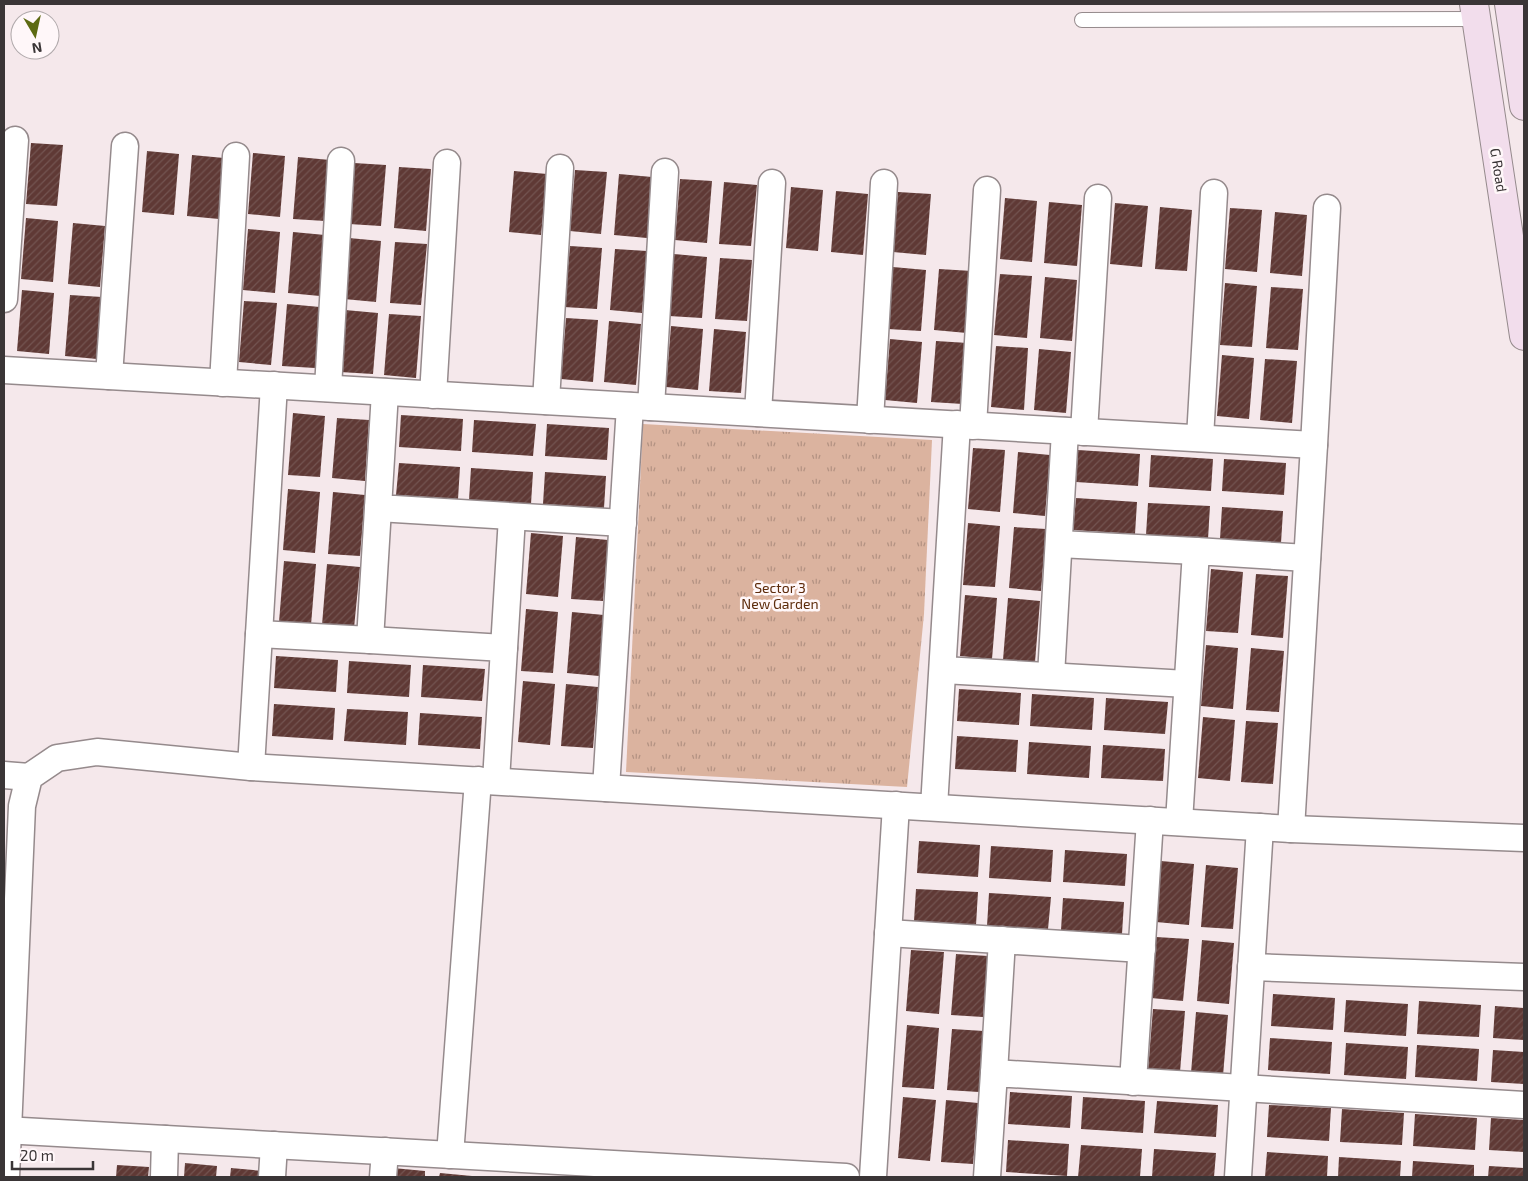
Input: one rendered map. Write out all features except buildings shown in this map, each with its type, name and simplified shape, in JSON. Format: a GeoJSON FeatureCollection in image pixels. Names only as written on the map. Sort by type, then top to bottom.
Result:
{"type":"FeatureCollection","features":[{"type":"Feature","properties":{"kind":"street"},"geometry":{"type":"LineString","coordinates":[[1509,4],[1524,106]]}},
{"type":"Feature","properties":{"kind":"street","name":"G Road"},"geometry":{"type":"LineString","coordinates":[[1475,12],[1524,336]]}},
{"type":"Feature","properties":{"kind":"street"},"geometry":{"type":"LineString","coordinates":[[4,300],[15,140]]}},
{"type":"Feature","properties":{"kind":"street"},"geometry":{"type":"LineString","coordinates":[[109,376],[125,146]]}},
{"type":"Feature","properties":{"kind":"street"},"geometry":{"type":"LineString","coordinates":[[223,383],[236,156]]}},
{"type":"Feature","properties":{"kind":"street"},"geometry":{"type":"LineString","coordinates":[[328,388],[341,160]]}},
{"type":"Feature","properties":{"kind":"street"},"geometry":{"type":"LineString","coordinates":[[433,395],[447,163]]}},
{"type":"Feature","properties":{"kind":"street"},"geometry":{"type":"LineString","coordinates":[[546,401],[560,168]]}},
{"type":"Feature","properties":{"kind":"street"},"geometry":{"type":"LineString","coordinates":[[606,788],[623,523],[641,406],[665,172]]}},
{"type":"Feature","properties":{"kind":"street"},"geometry":{"type":"LineString","coordinates":[[758,413],[772,183]]}},
{"type":"Feature","properties":{"kind":"street"},"geometry":{"type":"LineString","coordinates":[[870,420],[884,183]]}},
{"type":"Feature","properties":{"kind":"street"},"geometry":{"type":"LineString","coordinates":[[934,807],[943,670],[987,190]]}},
{"type":"Feature","properties":{"kind":"street"},"geometry":{"type":"LineString","coordinates":[[1200,438],[1214,193]]}},
{"type":"Feature","properties":{"kind":"street"},"geometry":{"type":"LineString","coordinates":[[1052,676],[1059,544],[1075,431],[1098,198]]}},
{"type":"Feature","properties":{"kind":"street"},"geometry":{"type":"LineString","coordinates":[[1291,829],[1327,208]]}},
{"type":"Feature","properties":{"kind":"street"},"geometry":{"type":"LineString","coordinates":[[4,370],[1314,445]]}},
{"type":"Feature","properties":{"kind":"street"},"geometry":{"type":"LineString","coordinates":[[251,766],[274,386]]}},
{"type":"Feature","properties":{"kind":"street"},"geometry":{"type":"LineString","coordinates":[[370,640],[385,392]]}},
{"type":"Feature","properties":{"kind":"street"},"geometry":{"type":"LineString","coordinates":[[378,508],[623,523]]}},
{"type":"Feature","properties":{"kind":"street"},"geometry":{"type":"LineString","coordinates":[[450,1155],[487,780],[504,648],[512,517]]}},
{"type":"Feature","properties":{"kind":"street"},"geometry":{"type":"LineString","coordinates":[[1059,544],[1307,558]]}},
{"type":"Feature","properties":{"kind":"street"},"geometry":{"type":"LineString","coordinates":[[1179,822],[1196,551]]}},
{"type":"Feature","properties":{"kind":"street"},"geometry":{"type":"LineString","coordinates":[[259,634],[504,648]]}},
{"type":"Feature","properties":{"kind":"street"},"geometry":{"type":"LineString","coordinates":[[943,670],[1187,684]]}},
{"type":"Feature","properties":{"kind":"street"},"geometry":{"type":"LineString","coordinates":[[4,775],[29,777],[57,758],[97,752],[251,766],[606,788],[1291,829],[1524,838]]}},
{"type":"Feature","properties":{"kind":"street"},"geometry":{"type":"LineString","coordinates":[[6,1177],[8,1020],[22,806],[29,777]]}},
{"type":"Feature","properties":{"kind":"street"},"geometry":{"type":"LineString","coordinates":[[873,1177],[896,805]]}},
{"type":"Feature","properties":{"kind":"street"},"geometry":{"type":"LineString","coordinates":[[1133,1082],[1150,820]]}},
{"type":"Feature","properties":{"kind":"street"},"geometry":{"type":"LineString","coordinates":[[1238,1177],[1260,827]]}},
{"type":"Feature","properties":{"kind":"street"},"geometry":{"type":"LineString","coordinates":[[888,934],[1142,949]]}},
{"type":"Feature","properties":{"kind":"street"},"geometry":{"type":"LineString","coordinates":[[987,1177],[1002,940]]}},
{"type":"Feature","properties":{"kind":"street"},"geometry":{"type":"LineString","coordinates":[[1251,967],[1524,977]]}},
{"type":"Feature","properties":{"kind":"street"},"geometry":{"type":"LineString","coordinates":[[994,1073],[1524,1105]]}},
{"type":"Feature","properties":{"kind":"street"},"geometry":{"type":"LineString","coordinates":[[6,1130],[450,1155],[487,1167],[846,1177]]}},
{"type":"Feature","properties":{"kind":"street"},"geometry":{"type":"LineString","coordinates":[[164,1177],[165,1139]]}},
{"type":"Feature","properties":{"kind":"street"},"geometry":{"type":"LineString","coordinates":[[272,1177],[274,1145]]}},
{"type":"Feature","properties":{"kind":"street"},"geometry":{"type":"LineString","coordinates":[[383,1177],[385,1151]]}},
{"type":"Feature","properties":{"kind":"lane"},"geometry":{"type":"LineString","coordinates":[[1082,20],[1475,12]]}},
{"type":"Feature","properties":{"kind":"green space","name":"Sector 3 New Garden"},"geometry":{"type":"Polygon","coordinates":[[[643,424],[932,440],[924,614],[907,787],[626,772],[643,424]]]}}]}
